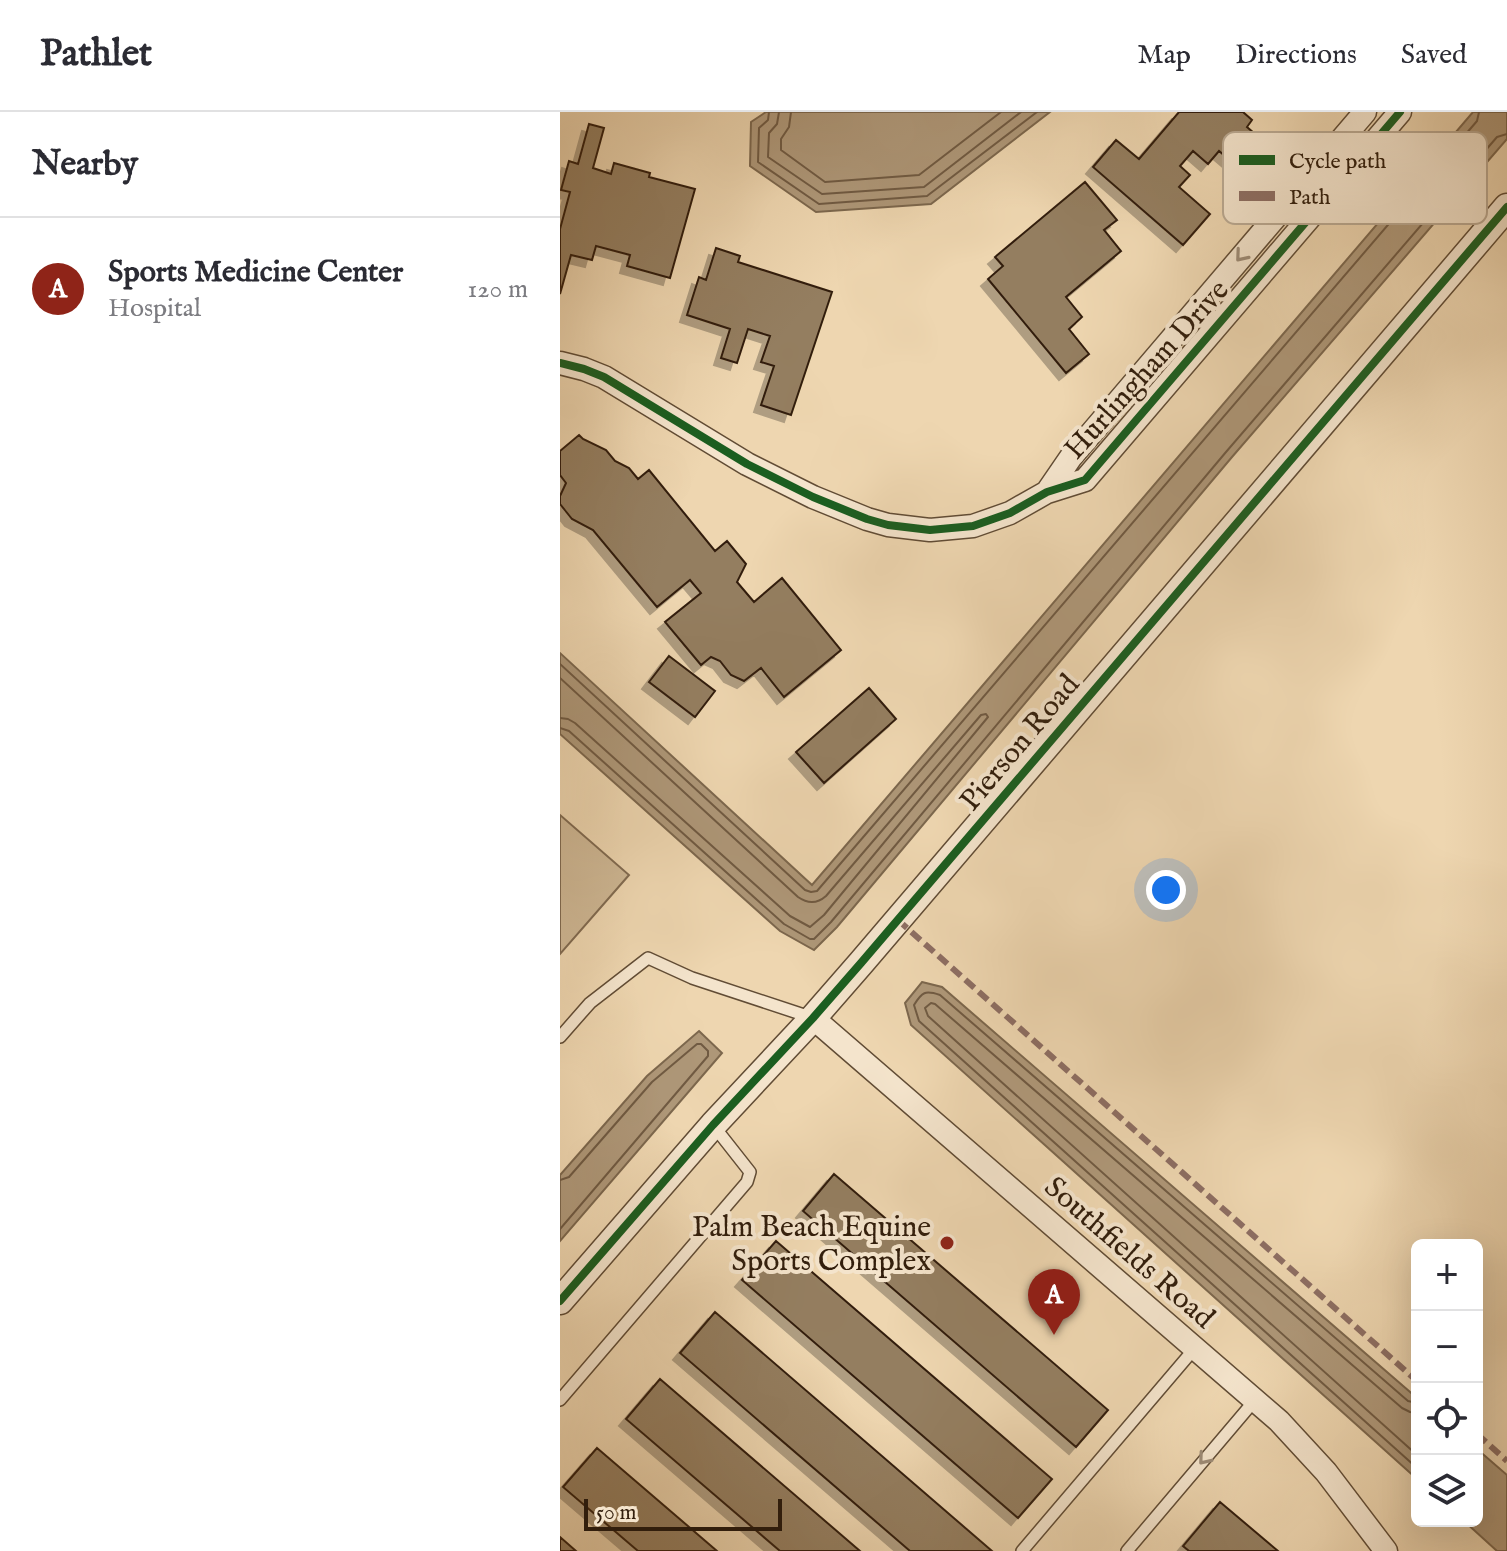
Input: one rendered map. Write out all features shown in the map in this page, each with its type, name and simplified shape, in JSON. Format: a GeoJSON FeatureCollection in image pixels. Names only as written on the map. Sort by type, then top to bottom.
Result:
{"type":"FeatureCollection","features":[{"type":"Feature","properties":{"kind":"street","name":"Hurlingham Drive"},"geometry":{"type":"LineString","coordinates":[[1348,132],[1365,112]]}},
{"type":"Feature","properties":{"kind":"street","name":"Hurlingham Drive"},"geometry":{"type":"LineString","coordinates":[[1383,132],[1400,112]]}},
{"type":"Feature","properties":{"kind":"street","name":"Pierson Road"},"geometry":{"type":"LineString","coordinates":[[560,1301],[713,1125],[813,1018],[1507,207]]}},
{"type":"Feature","properties":{"kind":"street","name":"Hurlingham Drive"},"geometry":{"type":"LineString","coordinates":[[1047,492],[1082,445],[1270,224]]}},
{"type":"Feature","properties":{"kind":"street","name":"Hurlingham Drive"},"geometry":{"type":"LineString","coordinates":[[560,363],[604,377],[747,464],[867,519],[930,530],[973,526],[1010,513],[1047,492],[1085,480],[1304,224]]}},
{"type":"Feature","properties":{"kind":"street","name":"Southfields Road"},"geometry":{"type":"LineString","coordinates":[[813,1018],[1279,1421],[1326,1472],[1386,1551]]}},
{"type":"Feature","properties":{"kind":"lane"},"geometry":{"type":"LineString","coordinates":[[560,1037],[590,1003],[648,958],[692,978],[813,1018]]}},
{"type":"Feature","properties":{"kind":"lane"},"geometry":{"type":"LineString","coordinates":[[560,1400],[747,1182],[750,1172],[713,1125]]}},
{"type":"Feature","properties":{"kind":"lane"},"geometry":{"type":"LineString","coordinates":[[1022,1551],[1195,1348]]}},
{"type":"Feature","properties":{"kind":"lane"},"geometry":{"type":"LineString","coordinates":[[1127,1551],[1255,1400]]}},
{"type":"Feature","properties":{"kind":"shaded area"},"geometry":{"type":"Polygon","coordinates":[[[560,815],[629,875],[560,954],[560,815]]]}},
{"type":"Feature","properties":{"kind":"water"},"geometry":{"type":"Polygon","coordinates":[[[766,112],[1050,112],[931,204],[816,212],[750,166],[751,122],[766,112]]]}},
{"type":"Feature","properties":{"kind":"water"},"geometry":{"type":"Polygon","coordinates":[[[1473,112],[1507,112],[1507,139],[1487,162],[1487,132],[1456,132],[1473,112]]]}},
{"type":"Feature","properties":{"kind":"water"},"geometry":{"type":"Polygon","coordinates":[[[1377,224],[1433,224],[1232,457],[837,927],[814,950],[780,931],[560,734],[560,653],[812,885],[1377,224]]]}},
{"type":"Feature","properties":{"kind":"water"},"geometry":{"type":"Polygon","coordinates":[[[922,982],[942,987],[1411,1393],[1411,1474],[911,1025],[905,1003],[922,982]]]}},
{"type":"Feature","properties":{"kind":"water"},"geometry":{"type":"Polygon","coordinates":[[[699,1031],[722,1053],[560,1241],[560,1175],[647,1076],[699,1031]]]}},
{"type":"Feature","properties":{"kind":"water"},"geometry":{"type":"Polygon","coordinates":[[[1483,1454],[1507,1475],[1507,1551],[1497,1551],[1471,1527],[1483,1527],[1483,1454]]]}},
{"type":"Feature","properties":{"kind":"building"},"geometry":{"type":"Polygon","coordinates":[[[1179,112],[1243,112],[1252,120],[1247,127],[1253,132],[1223,132],[1223,154],[1219,151],[1208,164],[1193,151],[1180,166],[1190,175],[1179,187],[1210,214],[1183,245],[1093,167],[1116,140],[1139,159],[1179,112]]]}},
{"type":"Feature","properties":{"kind":"building"},"geometry":{"type":"Polygon","coordinates":[[[589,124],[604,128],[593,168],[611,174],[614,163],[650,173],[649,177],[695,189],[670,278],[627,266],[630,255],[596,246],[592,260],[571,255],[560,294],[560,229],[570,192],[561,190],[569,161],[578,164],[589,124]]]}},
{"type":"Feature","properties":{"kind":"building"},"geometry":{"type":"Polygon","coordinates":[[[1085,182],[1117,220],[1104,230],[1121,251],[1066,297],[1082,317],[1069,329],[1089,354],[1066,373],[988,279],[1003,266],[995,257],[1085,182]]]}},
{"type":"Feature","properties":{"kind":"building"},"geometry":{"type":"Polygon","coordinates":[[[716,248],[740,256],[738,262],[832,292],[791,415],[761,405],[774,366],[761,362],[770,336],[748,329],[737,363],[721,358],[730,329],[687,315],[699,277],[706,280],[716,248]]]}},
{"type":"Feature","properties":{"kind":"building"},"geometry":{"type":"Polygon","coordinates":[[[579,435],[606,450],[638,479],[649,470],[715,551],[727,541],[746,564],[737,582],[754,602],[782,578],[841,650],[784,697],[761,668],[744,681],[731,675],[720,661],[711,657],[701,665],[665,622],[701,593],[690,580],[657,607],[593,530],[572,519],[560,504],[566,483],[560,475],[560,451],[579,435]]]}},
{"type":"Feature","properties":{"kind":"building"},"geometry":{"type":"Polygon","coordinates":[[[669,656],[715,691],[695,717],[649,682],[669,656]]]}},
{"type":"Feature","properties":{"kind":"building"},"geometry":{"type":"Polygon","coordinates":[[[869,688],[896,719],[824,783],[796,752],[869,688]]]}},
{"type":"Feature","properties":{"kind":"building"},"geometry":{"type":"Polygon","coordinates":[[[834,1174],[1108,1410],[1076,1447],[803,1211],[834,1174]]]}},
{"type":"Feature","properties":{"kind":"building"},"geometry":{"type":"Polygon","coordinates":[[[776,1241],[1052,1479],[1018,1518],[742,1280],[776,1241]]]}},
{"type":"Feature","properties":{"kind":"building"},"geometry":{"type":"Polygon","coordinates":[[[715,1312],[992,1551],[910,1551],[680,1353],[715,1312]]]}},
{"type":"Feature","properties":{"kind":"building"},"geometry":{"type":"Polygon","coordinates":[[[660,1379],[860,1551],[780,1551],[626,1419],[660,1379]]]}},
{"type":"Feature","properties":{"kind":"building"},"geometry":{"type":"Polygon","coordinates":[[[597,1448],[717,1551],[638,1551],[563,1487],[597,1448]]]}},
{"type":"Feature","properties":{"kind":"building"},"geometry":{"type":"Polygon","coordinates":[[[1220,1502],[1278,1551],[1189,1551],[1183,1546],[1220,1502]]]}},
{"type":"Feature","properties":{"kind":"building"},"geometry":{"type":"Polygon","coordinates":[[[560,1537],[576,1551],[560,1551],[560,1537]]]}},
{"type":"Feature","properties":{"kind":"marked path"},"geometry":{"type":"LineString","coordinates":[[898,920],[1411,1376]]}},
{"type":"Feature","properties":{"kind":"marked path"},"geometry":{"type":"LineString","coordinates":[[1483,1439],[1507,1461]]}},
{"type":"Feature","properties":{"kind":"cycle path"},"geometry":{"type":"LineString","coordinates":[[1383,132],[1400,112]]}},
{"type":"Feature","properties":{"kind":"cycle path"},"geometry":{"type":"LineString","coordinates":[[560,1301],[713,1125],[861,963],[1507,207]]}},
{"type":"Feature","properties":{"kind":"cycle path"},"geometry":{"type":"LineString","coordinates":[[560,363],[604,377],[747,464],[813,497],[867,519],[930,530],[973,526],[1010,513],[1047,492],[1085,480],[1304,224]]}},
{"type":"Feature","properties":{"kind":"place","name":"Palm Beach Equine Sports Complex"},"geometry":{"type":"Point","coordinates":[947,1243]}},
{"type":"Feature","properties":{"kind":"place","name":"Sports Medicine Center"},"geometry":{"type":"Point","coordinates":[1054,1335]}}]}
